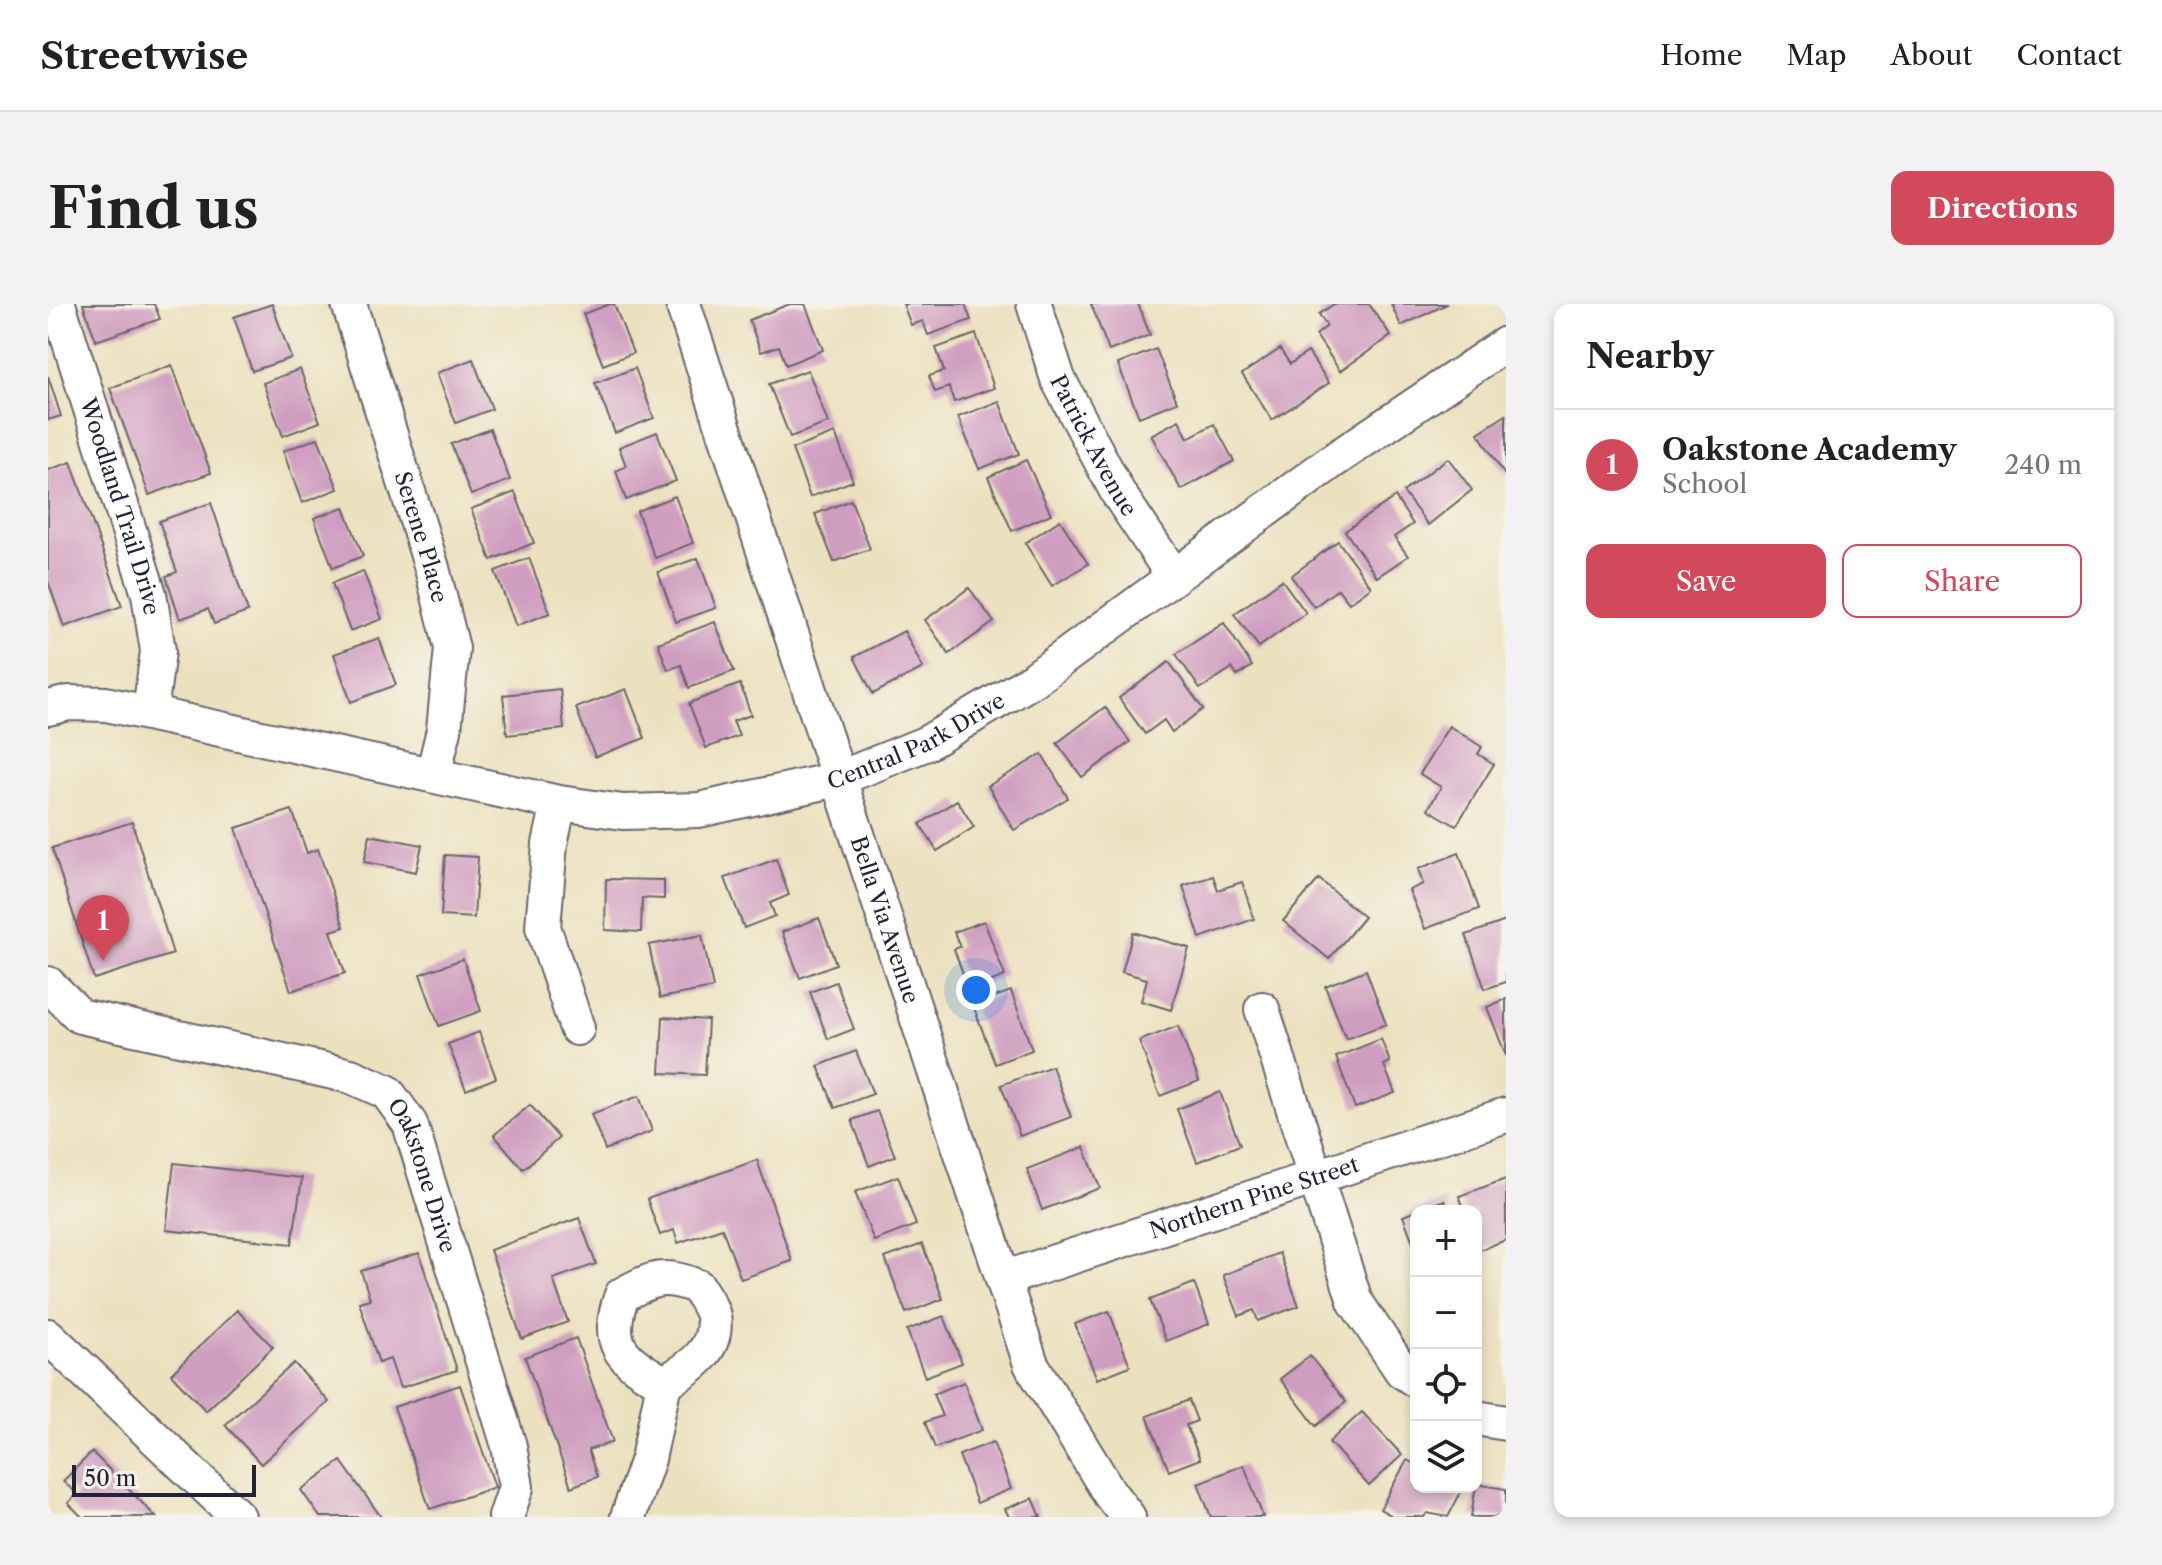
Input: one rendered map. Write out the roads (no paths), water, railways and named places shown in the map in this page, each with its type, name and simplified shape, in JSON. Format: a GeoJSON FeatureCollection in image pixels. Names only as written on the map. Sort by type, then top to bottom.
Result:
{"type":"FeatureCollection","features":[{"type":"Feature","properties":{"kind":"street","name":"Woodland Trail Drive"},"geometry":{"type":"LineString","coordinates":[[58,304],[149,594],[158,651],[150,712]]}},
{"type":"Feature","properties":{"kind":"street","name":"Serene Place"},"geometry":{"type":"LineString","coordinates":[[349,304],[432,568],[452,648],[444,730],[433,775]]}},
{"type":"Feature","properties":{"kind":"street","name":"Bella Via Avenue"},"geometry":{"type":"LineString","coordinates":[[683,304],[1031,1364],[1110,1494],[1128,1517]]}},
{"type":"Feature","properties":{"kind":"street","name":"Patrick Avenue"},"geometry":{"type":"LineString","coordinates":[[1034,304],[1058,379],[1118,493],[1173,575]]}},
{"type":"Feature","properties":{"kind":"street","name":"Central Park Drive"},"geometry":{"type":"LineString","coordinates":[[48,708],[69,703],[106,704],[559,803],[623,812],[699,810],[838,779],[927,743],[1033,680],[1173,575],[1506,344]]}},
{"type":"Feature","properties":{"kind":"street"},"geometry":{"type":"LineString","coordinates":[[559,803],[550,844],[543,927],[577,1028]]}},
{"type":"Feature","properties":{"kind":"street","name":"Oakstone Drive"},"geometry":{"type":"LineString","coordinates":[[48,984],[80,1016],[351,1076],[387,1092],[410,1124],[509,1446],[516,1487],[506,1517]]}},
{"type":"Feature","properties":{"kind":"street"},"geometry":{"type":"LineString","coordinates":[[1262,1009],[1355,1301],[1402,1371],[1410,1376]]}},
{"type":"Feature","properties":{"kind":"street","name":"Northern Pine Street"},"geometry":{"type":"LineString","coordinates":[[1003,1279],[1506,1115]]}},
{"type":"Feature","properties":{"kind":"street"},"geometry":{"type":"LineString","coordinates":[[48,1336],[238,1517]]}},
{"type":"Feature","properties":{"kind":"street"},"geometry":{"type":"LineString","coordinates":[[628,1517],[648,1459],[664,1383]]}},
{"type":"Feature","properties":{"kind":"street"},"geometry":{"type":"LineString","coordinates":[[1482,1419],[1506,1423]]}},
{"type":"Feature","properties":{"kind":"place","name":"Oakstone Academy"},"geometry":{"type":"Point","coordinates":[103,961]}}]}
